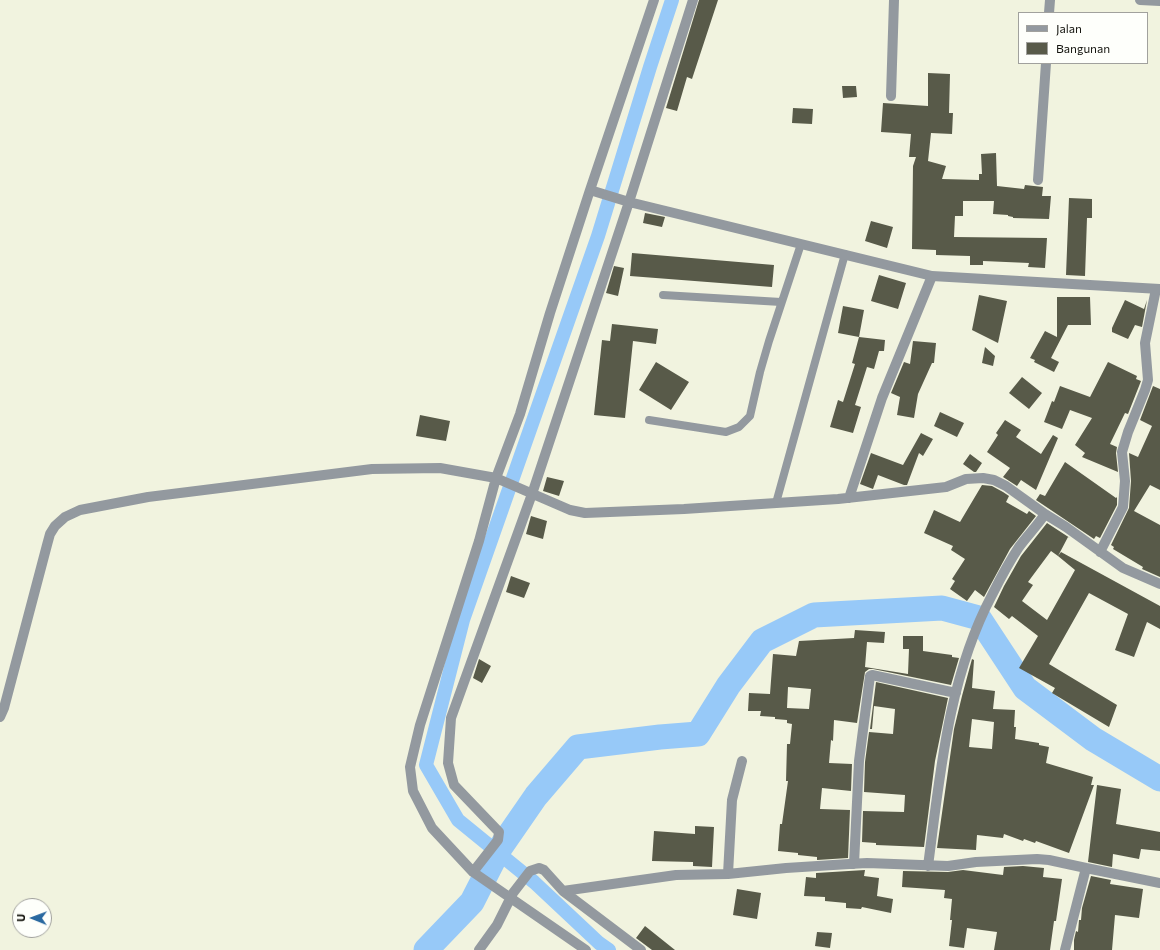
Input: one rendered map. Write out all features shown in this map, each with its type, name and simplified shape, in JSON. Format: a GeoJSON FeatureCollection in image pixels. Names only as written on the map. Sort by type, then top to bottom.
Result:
{"type":"FeatureCollection","features":[{"type":"Feature","properties":{"kind":"street"},"geometry":{"type":"LineString","coordinates":[[586,950],[512,895],[501,892],[475,874],[432,828],[413,791],[410,767],[420,725],[520,414],[550,313],[654,0]]}},
{"type":"Feature","properties":{"kind":"street"},"geometry":{"type":"LineString","coordinates":[[475,874],[482,859],[498,840],[499,832],[454,785],[448,763],[451,718],[627,201],[693,0]]}},
{"type":"Feature","properties":{"kind":"street"},"geometry":{"type":"LineString","coordinates":[[891,96],[894,0]]}},
{"type":"Feature","properties":{"kind":"street"},"geometry":{"type":"LineString","coordinates":[[1049,12],[1050,0]]}},
{"type":"Feature","properties":{"kind":"street"},"geometry":{"type":"LineString","coordinates":[[1140,0],[1160,2]]}},
{"type":"Feature","properties":{"kind":"street"},"geometry":{"type":"LineString","coordinates":[[1038,180],[1046,64]]}},
{"type":"Feature","properties":{"kind":"street"},"geometry":{"type":"LineString","coordinates":[[592,190],[627,201],[932,276],[1158,289],[1145,342],[1148,380],[1122,452],[1125,481],[1123,507],[1100,552]]}},
{"type":"Feature","properties":{"kind":"street"},"geometry":{"type":"LineString","coordinates":[[849,498],[882,398],[932,276]]}},
{"type":"Feature","properties":{"kind":"street"},"geometry":{"type":"LineString","coordinates":[[0,717],[4,708],[50,534],[55,526],[65,517],[80,510],[148,497],[372,469],[440,468],[499,479],[570,510],[585,513],[684,509],[849,498],[946,487],[966,479],[983,478],[994,480],[1006,486],[1123,568],[1160,584]]}},
{"type":"Feature","properties":{"kind":"street"},"geometry":{"type":"LineString","coordinates":[[928,866],[942,762],[950,717],[965,658],[984,610],[1019,548],[1046,514]]}},
{"type":"Feature","properties":{"kind":"street"},"geometry":{"type":"LineString","coordinates":[[854,864],[859,761],[870,676],[872,675],[956,693]]}},
{"type":"Feature","properties":{"kind":"street"},"geometry":{"type":"LineString","coordinates":[[728,874],[732,800],[742,761]]}},
{"type":"Feature","properties":{"kind":"street"},"geometry":{"type":"LineString","coordinates":[[564,891],[676,875],[728,874],[786,868],[867,863],[948,866],[976,862],[1037,859],[1049,860],[1160,883]]}},
{"type":"Feature","properties":{"kind":"street"},"geometry":{"type":"LineString","coordinates":[[479,950],[497,925],[512,895],[530,871],[539,868],[544,870],[564,891],[641,950]]}},
{"type":"Feature","properties":{"kind":"street"},"geometry":{"type":"LineString","coordinates":[[1065,950],[1086,868]]}},
{"type":"Feature","properties":{"kind":"lane"},"geometry":{"type":"LineString","coordinates":[[649,420],[726,432],[739,427],[750,416],[760,372],[781,302],[801,244]]}},
{"type":"Feature","properties":{"kind":"lane"},"geometry":{"type":"LineString","coordinates":[[776,503],[845,254]]}},
{"type":"Feature","properties":{"kind":"lane"},"geometry":{"type":"LineString","coordinates":[[663,295],[781,302]]}},
{"type":"Feature","properties":{"kind":"building"},"geometry":{"type":"Polygon","coordinates":[[[699,0],[718,0],[692,79],[687,77],[677,111],[666,108],[699,0]]]}},
{"type":"Feature","properties":{"kind":"building"},"geometry":{"type":"Polygon","coordinates":[[[928,73],[950,74],[949,113],[953,113],[952,134],[931,133],[928,161],[946,166],[942,179],[979,180],[979,174],[982,174],[981,154],[996,153],[997,186],[1024,189],[1025,185],[1043,187],[1042,196],[1051,196],[1049,219],[1013,218],[1008,215],[993,214],[994,201],[963,201],[963,216],[955,216],[954,237],[1047,238],[1045,268],[1028,267],[1029,263],[983,261],[983,265],[970,265],[970,256],[936,255],[936,250],[912,249],[913,166],[916,157],[909,157],[911,134],[881,132],[883,103],[928,106],[928,73]]]}},
{"type":"Feature","properties":{"kind":"building"},"geometry":{"type":"Polygon","coordinates":[[[842,86],[856,86],[857,97],[843,98],[842,86]]]}},
{"type":"Feature","properties":{"kind":"building"},"geometry":{"type":"Polygon","coordinates":[[[793,108],[813,109],[812,124],[792,123],[793,108]]]}},
{"type":"Feature","properties":{"kind":"building"},"geometry":{"type":"Polygon","coordinates":[[[1069,198],[1092,199],[1092,218],[1087,218],[1085,276],[1066,275],[1069,198]]]}},
{"type":"Feature","properties":{"kind":"building"},"geometry":{"type":"Polygon","coordinates":[[[645,213],[665,217],[662,227],[643,223],[645,213]]]}},
{"type":"Feature","properties":{"kind":"building"},"geometry":{"type":"Polygon","coordinates":[[[871,221],[893,227],[887,248],[865,241],[871,221]]]}},
{"type":"Feature","properties":{"kind":"building"},"geometry":{"type":"Polygon","coordinates":[[[632,253],[774,265],[772,287],[630,276],[632,253]]]}},
{"type":"Feature","properties":{"kind":"building"},"geometry":{"type":"Polygon","coordinates":[[[614,266],[624,268],[618,296],[606,293],[614,266]]]}},
{"type":"Feature","properties":{"kind":"building"},"geometry":{"type":"Polygon","coordinates":[[[879,275],[906,283],[898,309],[871,301],[879,275]]]}},
{"type":"Feature","properties":{"kind":"building"},"geometry":{"type":"Polygon","coordinates":[[[979,295],[1007,301],[998,343],[972,330],[979,295]]]}},
{"type":"Feature","properties":{"kind":"building"},"geometry":{"type":"Polygon","coordinates":[[[1057,297],[1090,297],[1091,325],[1068,325],[1051,358],[1059,362],[1054,372],[1034,362],[1035,360],[1030,358],[1045,331],[1057,337],[1057,297]]]}},
{"type":"Feature","properties":{"kind":"building"},"geometry":{"type":"Polygon","coordinates":[[[1125,300],[1144,309],[1147,300],[1142,327],[1135,325],[1128,339],[1112,332],[1112,328],[1125,300]]]}},
{"type":"Feature","properties":{"kind":"building"},"geometry":{"type":"Polygon","coordinates":[[[843,306],[864,310],[859,337],[838,333],[843,306]]]}},
{"type":"Feature","properties":{"kind":"building"},"geometry":{"type":"Polygon","coordinates":[[[612,324],[658,329],[656,344],[633,341],[625,418],[594,415],[602,340],[610,341],[612,324]]]}},
{"type":"Feature","properties":{"kind":"building"},"geometry":{"type":"Polygon","coordinates":[[[859,337],[885,340],[884,351],[879,351],[874,369],[867,367],[855,405],[861,407],[853,433],[830,427],[838,400],[843,402],[855,364],[852,363],[859,337]]]}},
{"type":"Feature","properties":{"kind":"building"},"geometry":{"type":"Polygon","coordinates":[[[913,341],[936,343],[934,363],[932,363],[918,394],[914,418],[897,415],[900,397],[891,393],[904,362],[910,364],[913,341]]]}},
{"type":"Feature","properties":{"kind":"building"},"geometry":{"type":"Polygon","coordinates":[[[985,347],[995,356],[993,366],[982,363],[985,347]]]}},
{"type":"Feature","properties":{"kind":"building"},"geometry":{"type":"Polygon","coordinates":[[[656,362],[689,382],[671,410],[639,390],[656,362]]]}},
{"type":"Feature","properties":{"kind":"building"},"geometry":{"type":"Polygon","coordinates":[[[1108,362],[1137,376],[1136,379],[1141,381],[1128,414],[1125,413],[1110,444],[1117,447],[1116,453],[1118,472],[1082,457],[1085,453],[1075,445],[1092,418],[1070,410],[1062,429],[1044,422],[1052,401],[1054,402],[1060,386],[1090,397],[1108,362]]]}},
{"type":"Feature","properties":{"kind":"building"},"geometry":{"type":"Polygon","coordinates":[[[1022,377],[1042,393],[1029,409],[1009,393],[1022,377]]]}},
{"type":"Feature","properties":{"kind":"building"},"geometry":{"type":"Polygon","coordinates":[[[1153,386],[1160,389],[1160,490],[1150,485],[1134,511],[1160,525],[1160,577],[1142,569],[1143,567],[1113,549],[1114,547],[1111,545],[1129,508],[1131,481],[1129,453],[1138,457],[1152,426],[1140,420],[1153,386]]]}},
{"type":"Feature","properties":{"kind":"building"},"geometry":{"type":"Polygon","coordinates":[[[940,412],[964,423],[957,437],[934,426],[940,412]]]}},
{"type":"Feature","properties":{"kind":"building"},"geometry":{"type":"Polygon","coordinates":[[[420,415],[450,421],[446,441],[416,436],[420,415]]]}},
{"type":"Feature","properties":{"kind":"building"},"geometry":{"type":"Polygon","coordinates":[[[1005,420],[1021,430],[1016,437],[1041,454],[1053,435],[1058,438],[1036,490],[1021,480],[1017,486],[1003,477],[1010,468],[987,452],[998,435],[996,433],[1005,420]]]}},
{"type":"Feature","properties":{"kind":"building"},"geometry":{"type":"Polygon","coordinates":[[[921,433],[933,439],[923,456],[919,453],[907,485],[878,475],[873,489],[860,484],[871,453],[903,465],[921,433]]]}},
{"type":"Feature","properties":{"kind":"building"},"geometry":{"type":"Polygon","coordinates":[[[970,454],[982,463],[976,472],[963,464],[970,454]]]}},
{"type":"Feature","properties":{"kind":"building"},"geometry":{"type":"Polygon","coordinates":[[[1065,462],[1116,498],[1117,497],[1117,505],[1100,538],[1096,536],[1094,539],[1036,500],[1040,494],[1045,496],[1065,462]]]}},
{"type":"Feature","properties":{"kind":"building"},"geometry":{"type":"Polygon","coordinates":[[[547,477],[564,481],[559,496],[543,491],[547,477]]]}},
{"type":"Feature","properties":{"kind":"building"},"geometry":{"type":"Polygon","coordinates":[[[982,485],[992,486],[1003,492],[1009,496],[1006,502],[1027,514],[1029,511],[1036,516],[1010,549],[984,597],[975,590],[967,601],[950,589],[955,581],[952,579],[965,559],[951,550],[953,546],[924,533],[934,510],[960,522],[982,485]]]}},
{"type":"Feature","properties":{"kind":"building"},"geometry":{"type":"Polygon","coordinates":[[[531,516],[547,521],[543,539],[526,534],[531,516]]]}},
{"type":"Feature","properties":{"kind":"building"},"geometry":{"type":"Polygon","coordinates":[[[1047,523],[1070,538],[1068,537],[1058,556],[1061,552],[1160,606],[1160,629],[1147,622],[1134,657],[1115,650],[1128,614],[1089,593],[1049,664],[1117,705],[1109,727],[1052,693],[1055,688],[1019,668],[1038,636],[1012,616],[1009,619],[994,607],[1021,556],[1047,523]],[[1051,551],[1028,582],[1033,585],[1022,601],[1047,620],[1075,570],[1051,551]]]}},
{"type":"Feature","properties":{"kind":"building"},"geometry":{"type":"Polygon","coordinates":[[[511,576],[530,583],[524,598],[506,592],[511,576]]]}},
{"type":"Feature","properties":{"kind":"building"},"geometry":{"type":"Polygon","coordinates":[[[855,630],[885,632],[884,643],[867,642],[865,667],[908,674],[909,649],[903,649],[903,636],[923,636],[923,651],[952,655],[952,657],[959,658],[951,685],[873,669],[869,669],[865,672],[857,723],[834,720],[833,741],[831,740],[829,763],[852,764],[851,791],[822,788],[820,809],[850,810],[848,858],[817,860],[817,857],[778,851],[780,824],[782,824],[788,781],[786,781],[787,744],[790,744],[792,724],[787,723],[787,720],[775,719],[775,717],[760,716],[761,711],[748,711],[749,693],[770,694],[773,654],[796,656],[799,641],[854,638],[855,630]],[[788,687],[787,708],[809,709],[811,689],[788,687]]]}},
{"type":"Feature","properties":{"kind":"building"},"geometry":{"type":"Polygon","coordinates":[[[479,659],[491,666],[482,683],[473,678],[479,659]]]}},
{"type":"Feature","properties":{"kind":"building"},"geometry":{"type":"Polygon","coordinates":[[[972,659],[974,660],[972,688],[995,691],[993,709],[1015,710],[1015,739],[1039,743],[1039,745],[1049,747],[1046,763],[1093,777],[1091,785],[1094,785],[1069,853],[1036,841],[1035,843],[1024,839],[1023,841],[1004,834],[1003,838],[977,835],[976,850],[937,848],[954,729],[972,659]],[[972,719],[969,747],[992,749],[994,722],[972,719]]]}},
{"type":"Feature","properties":{"kind":"building"},"geometry":{"type":"Polygon","coordinates":[[[876,682],[948,698],[935,761],[924,847],[876,845],[876,843],[862,842],[863,811],[904,812],[905,795],[864,792],[865,762],[869,732],[893,734],[895,709],[874,706],[872,729],[870,729],[876,682]]]}},
{"type":"Feature","properties":{"kind":"building"},"geometry":{"type":"Polygon","coordinates":[[[1097,785],[1121,789],[1116,824],[1160,832],[1160,851],[1141,849],[1139,859],[1113,854],[1112,867],[1088,862],[1097,785]]]}},
{"type":"Feature","properties":{"kind":"building"},"geometry":{"type":"Polygon","coordinates":[[[695,826],[714,827],[712,867],[693,866],[693,862],[652,861],[654,831],[695,834],[695,826]]]}},
{"type":"Feature","properties":{"kind":"building"},"geometry":{"type":"Polygon","coordinates":[[[1023,866],[1044,868],[1043,877],[1062,879],[1050,950],[994,950],[997,932],[967,928],[964,948],[949,946],[952,920],[950,920],[952,899],[944,898],[945,890],[902,887],[903,871],[948,872],[963,870],[1003,875],[1004,867],[1023,866]]]}},
{"type":"Feature","properties":{"kind":"building"},"geometry":{"type":"Polygon","coordinates":[[[865,870],[864,876],[879,878],[877,896],[893,899],[891,913],[862,907],[861,909],[846,908],[846,903],[825,901],[825,897],[804,896],[806,877],[816,878],[816,873],[865,870]]]}},
{"type":"Feature","properties":{"kind":"building"},"geometry":{"type":"Polygon","coordinates":[[[1091,876],[1111,880],[1110,884],[1143,889],[1139,918],[1115,915],[1112,950],[1074,950],[1076,931],[1078,932],[1079,920],[1081,920],[1082,908],[1091,876]]]}},
{"type":"Feature","properties":{"kind":"building"},"geometry":{"type":"Polygon","coordinates":[[[737,889],[761,893],[757,919],[733,915],[737,889]]]}},
{"type":"Feature","properties":{"kind":"building"},"geometry":{"type":"Polygon","coordinates":[[[645,926],[675,950],[652,950],[636,938],[645,926]]]}},
{"type":"Feature","properties":{"kind":"building"},"geometry":{"type":"Polygon","coordinates":[[[817,932],[832,933],[830,948],[815,946],[817,932]]]}},
{"type":"Feature","properties":{"kind":"waterway"},"geometry":{"type":"LineString","coordinates":[[609,950],[599,943],[534,882],[458,820],[426,765],[463,620],[598,236],[672,0]]}},
{"type":"Feature","properties":{"kind":"waterway"},"geometry":{"type":"LineString","coordinates":[[426,950],[472,902],[498,851],[536,796],[578,747],[698,734],[728,686],[762,641],[814,615],[942,608],[979,618],[1025,688],[1093,739],[1160,779]]}}]}
